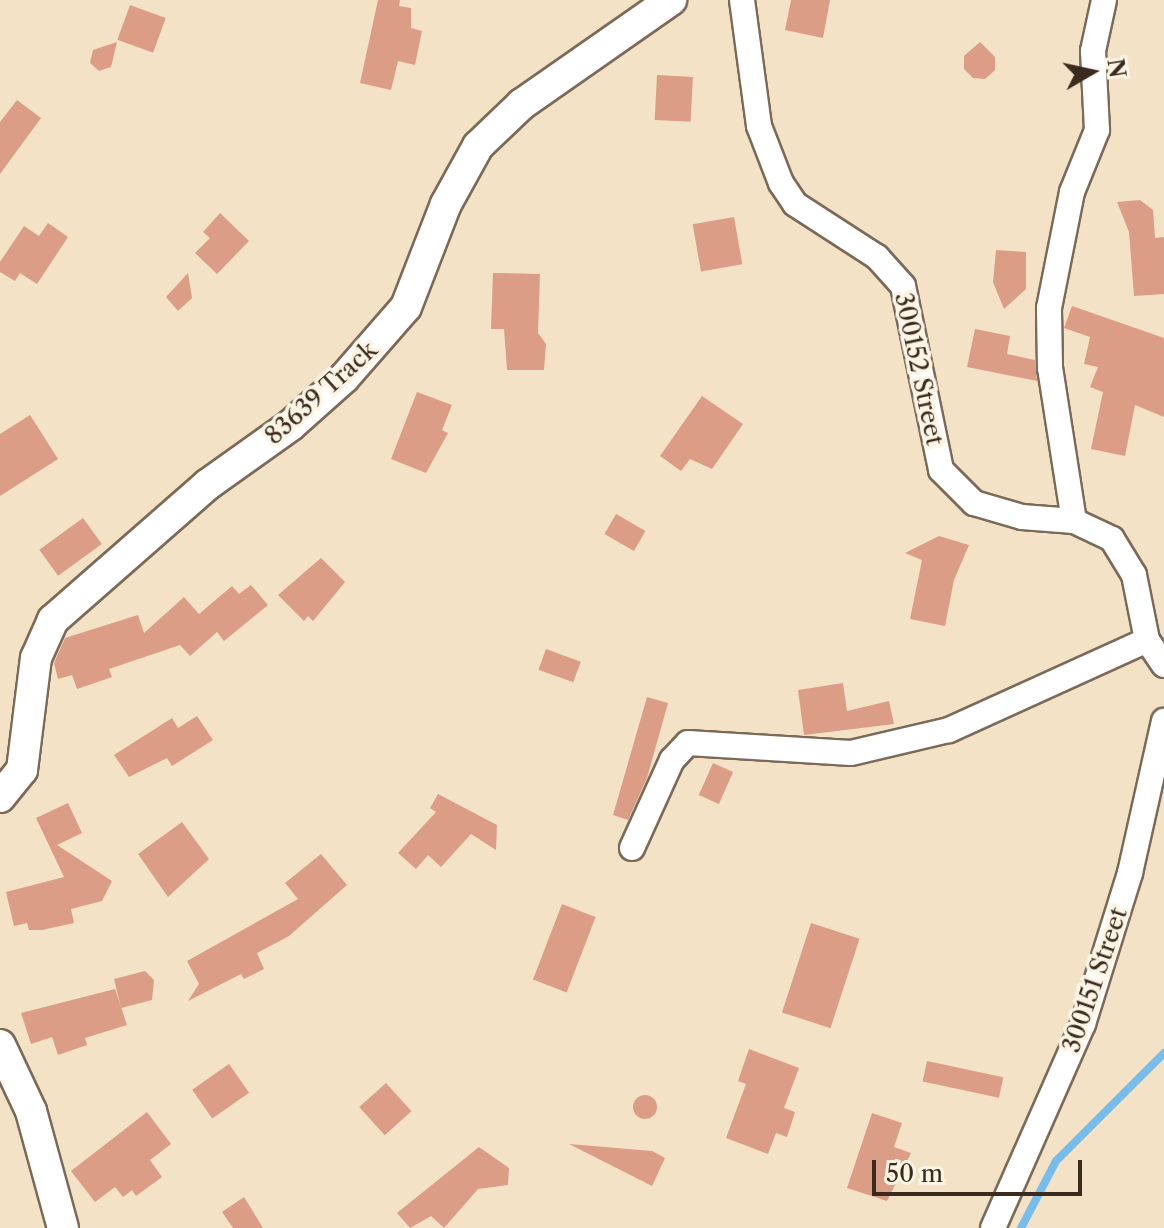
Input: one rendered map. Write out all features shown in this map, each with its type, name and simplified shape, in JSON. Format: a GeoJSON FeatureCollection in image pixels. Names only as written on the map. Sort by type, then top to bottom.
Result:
{"type":"FeatureCollection","features":[{"type":"Feature","properties":{"kind":"street","name":"83639 Track"},"geometry":{"type":"LineString","coordinates":[[0,797],[22,770],[36,658],[53,620],[207,485],[291,425],[344,378],[406,307],[446,204],[478,146],[522,104],[671,0]]}},
{"type":"Feature","properties":{"kind":"street","name":"300152 Street"},"geometry":{"type":"LineString","coordinates":[[742,0],[759,126],[781,183],[795,204],[877,257],[903,286],[941,470],[974,503],[1022,517],[1074,521],[1112,539],[1125,559],[1144,605],[1147,640],[1164,665]]}},
{"type":"Feature","properties":{"kind":"street"},"geometry":{"type":"LineString","coordinates":[[1074,521],[1050,368],[1049,308],[1072,192],[1097,130],[1093,51],[1104,0]]}},
{"type":"Feature","properties":{"kind":"street"},"geometry":{"type":"LineString","coordinates":[[632,848],[672,760],[688,743],[851,753],[949,730],[1147,640]]}},
{"type":"Feature","properties":{"kind":"street","name":"300151 Street"},"geometry":{"type":"LineString","coordinates":[[993,1228],[1083,1024],[1130,873],[1164,721]]}},
{"type":"Feature","properties":{"kind":"street"},"geometry":{"type":"LineString","coordinates":[[0,1045],[31,1111],[63,1228]]}},
{"type":"Feature","properties":{"kind":"building"},"geometry":{"type":"Polygon","coordinates":[[[378,0],[400,0],[399,6],[411,8],[411,28],[422,31],[415,65],[398,61],[391,90],[360,83],[378,0]]]}},
{"type":"Feature","properties":{"kind":"building"},"geometry":{"type":"Polygon","coordinates":[[[791,0],[830,0],[823,38],[785,30],[791,0]]]}},
{"type":"Feature","properties":{"kind":"building"},"geometry":{"type":"Polygon","coordinates":[[[130,5],[166,18],[153,53],[117,40],[130,5]]]}},
{"type":"Feature","properties":{"kind":"building"},"geometry":{"type":"Polygon","coordinates":[[[117,42],[111,67],[99,71],[90,63],[93,50],[117,42]]]}},
{"type":"Feature","properties":{"kind":"building"},"geometry":{"type":"Polygon","coordinates":[[[980,42],[995,57],[995,70],[985,79],[973,78],[964,69],[964,56],[980,42]]]}},
{"type":"Feature","properties":{"kind":"building"},"geometry":{"type":"Polygon","coordinates":[[[657,75],[693,77],[691,122],[655,120],[657,75]]]}},
{"type":"Feature","properties":{"kind":"building"},"geometry":{"type":"Polygon","coordinates":[[[17,100],[41,118],[0,174],[0,122],[17,100]]]}},
{"type":"Feature","properties":{"kind":"building"},"geometry":{"type":"Polygon","coordinates":[[[1140,200],[1153,210],[1155,238],[1164,237],[1164,294],[1134,296],[1129,232],[1117,202],[1140,200]]]}},
{"type":"Feature","properties":{"kind":"building"},"geometry":{"type":"Polygon","coordinates":[[[220,213],[249,241],[217,274],[195,253],[210,238],[203,232],[220,213]]]}},
{"type":"Feature","properties":{"kind":"building"},"geometry":{"type":"Polygon","coordinates":[[[734,217],[742,264],[701,272],[693,224],[734,217]]]}},
{"type":"Feature","properties":{"kind":"building"},"geometry":{"type":"Polygon","coordinates":[[[48,223],[68,237],[37,284],[20,273],[15,281],[0,272],[0,262],[24,226],[39,236],[48,223]]]}},
{"type":"Feature","properties":{"kind":"building"},"geometry":{"type":"Polygon","coordinates":[[[996,250],[1026,252],[1026,289],[1004,309],[993,282],[996,250]]]}},
{"type":"Feature","properties":{"kind":"building"},"geometry":{"type":"Polygon","coordinates":[[[188,273],[192,298],[178,311],[166,297],[188,273]]]}},
{"type":"Feature","properties":{"kind":"building"},"geometry":{"type":"Polygon","coordinates":[[[493,273],[540,274],[538,333],[546,344],[544,370],[507,370],[504,329],[491,329],[493,273]]]}},
{"type":"Feature","properties":{"kind":"building"},"geometry":{"type":"Polygon","coordinates":[[[1072,306],[1164,338],[1164,417],[1135,405],[1125,456],[1091,449],[1103,392],[1090,387],[1098,367],[1084,364],[1090,337],[1064,328],[1072,306]]]}},
{"type":"Feature","properties":{"kind":"building"},"geometry":{"type":"Polygon","coordinates":[[[975,329],[1010,336],[1007,354],[1035,360],[1037,381],[967,367],[975,329]]]}},
{"type":"Feature","properties":{"kind":"building"},"geometry":{"type":"Polygon","coordinates":[[[417,392],[452,405],[442,430],[448,433],[426,473],[391,459],[417,392]]]}},
{"type":"Feature","properties":{"kind":"building"},"geometry":{"type":"Polygon","coordinates":[[[702,396],[743,424],[712,469],[690,459],[681,471],[660,456],[702,396]]]}},
{"type":"Feature","properties":{"kind":"building"},"geometry":{"type":"Polygon","coordinates":[[[30,415],[58,459],[0,496],[0,434],[30,415]]]}},
{"type":"Feature","properties":{"kind":"building"},"geometry":{"type":"Polygon","coordinates":[[[616,514],[645,531],[634,551],[604,534],[616,514]]]}},
{"type":"Feature","properties":{"kind":"building"},"geometry":{"type":"Polygon","coordinates":[[[83,518],[102,544],[58,576],[39,550],[83,518]]]}},
{"type":"Feature","properties":{"kind":"building"},"geometry":{"type":"Polygon","coordinates":[[[939,536],[969,545],[954,580],[945,626],[910,619],[922,560],[905,553],[939,536]]]}},
{"type":"Feature","properties":{"kind":"building"},"geometry":{"type":"Polygon","coordinates":[[[321,558],[345,582],[313,621],[308,616],[304,621],[278,595],[321,558]]]}},
{"type":"Feature","properties":{"kind":"building"},"geometry":{"type":"Polygon","coordinates":[[[251,585],[268,605],[224,641],[217,632],[190,656],[180,645],[109,669],[112,677],[77,689],[72,675],[58,679],[54,663],[65,638],[138,615],[144,633],[184,597],[199,614],[232,586],[239,594],[251,585]]]}},
{"type":"Feature","properties":{"kind":"building"},"geometry":{"type":"Polygon","coordinates":[[[546,649],[581,662],[573,682],[538,670],[546,649]]]}},
{"type":"Feature","properties":{"kind":"building"},"geometry":{"type":"Polygon","coordinates":[[[843,683],[847,711],[889,701],[894,724],[804,735],[798,690],[843,683]]]}},
{"type":"Feature","properties":{"kind":"building"},"geometry":{"type":"Polygon","coordinates":[[[647,697],[668,703],[647,778],[628,820],[613,815],[647,697]]]}},
{"type":"Feature","properties":{"kind":"building"},"geometry":{"type":"Polygon","coordinates":[[[197,716],[213,740],[172,766],[167,758],[129,777],[114,755],[172,718],[178,728],[197,716]]]}},
{"type":"Feature","properties":{"kind":"building"},"geometry":{"type":"Polygon","coordinates":[[[713,763],[733,772],[719,804],[699,795],[713,763]]]}},
{"type":"Feature","properties":{"kind":"building"},"geometry":{"type":"Polygon","coordinates":[[[438,794],[497,825],[496,850],[471,834],[441,867],[428,855],[416,869],[398,853],[436,812],[430,808],[438,794]]]}},
{"type":"Feature","properties":{"kind":"building"},"geometry":{"type":"Polygon","coordinates":[[[68,803],[82,833],[57,845],[112,881],[102,901],[71,909],[74,923],[42,930],[29,930],[27,923],[14,926],[6,892],[64,877],[36,818],[68,803]]]}},
{"type":"Feature","properties":{"kind":"building"},"geometry":{"type":"Polygon","coordinates":[[[182,822],[209,859],[168,897],[138,854],[182,822]]]}},
{"type":"Feature","properties":{"kind":"building"},"geometry":{"type":"Polygon","coordinates":[[[321,854],[347,885],[289,936],[257,953],[264,969],[244,979],[241,974],[188,1001],[199,984],[187,961],[298,899],[285,883],[321,854]]]}},
{"type":"Feature","properties":{"kind":"building"},"geometry":{"type":"Polygon","coordinates":[[[562,904],[596,917],[567,993],[533,980],[562,904]]]}},
{"type":"Feature","properties":{"kind":"building"},"geometry":{"type":"Polygon","coordinates":[[[811,923],[860,939],[830,1028],[782,1012],[811,923]]]}},
{"type":"Feature","properties":{"kind":"building"},"geometry":{"type":"Polygon","coordinates":[[[145,971],[154,980],[152,1000],[121,1008],[114,979],[145,971]]]}},
{"type":"Feature","properties":{"kind":"building"},"geometry":{"type":"Polygon","coordinates":[[[115,989],[127,1025],[85,1038],[87,1045],[58,1055],[52,1037],[31,1044],[21,1013],[115,989]]]}},
{"type":"Feature","properties":{"kind":"building"},"geometry":{"type":"Polygon","coordinates":[[[749,1049],[799,1068],[784,1108],[795,1112],[787,1137],[776,1133],[768,1154],[726,1138],[746,1084],[738,1081],[749,1049]]]}},
{"type":"Feature","properties":{"kind":"building"},"geometry":{"type":"Polygon","coordinates":[[[927,1061],[1003,1077],[999,1098],[923,1082],[927,1061]]]}},
{"type":"Feature","properties":{"kind":"building"},"geometry":{"type":"Polygon","coordinates":[[[229,1064],[249,1093],[212,1118],[192,1090],[229,1064]]]}},
{"type":"Feature","properties":{"kind":"building"},"geometry":{"type":"Polygon","coordinates":[[[386,1083],[411,1111],[385,1135],[359,1107],[386,1083]]]}},
{"type":"Feature","properties":{"kind":"building"},"geometry":{"type":"Polygon","coordinates":[[[645,1095],[654,1098],[657,1107],[654,1116],[645,1119],[636,1116],[633,1107],[636,1098],[645,1095]]]}},
{"type":"Feature","properties":{"kind":"building"},"geometry":{"type":"Polygon","coordinates":[[[147,1112],[171,1144],[150,1160],[162,1177],[136,1196],[132,1190],[123,1197],[115,1187],[95,1202],[71,1171],[147,1112]]]}},
{"type":"Feature","properties":{"kind":"building"},"geometry":{"type":"Polygon","coordinates":[[[872,1113],[902,1123],[894,1147],[911,1153],[887,1201],[847,1188],[872,1113]]]}},
{"type":"Feature","properties":{"kind":"building"},"geometry":{"type":"Polygon","coordinates":[[[569,1144],[652,1151],[665,1158],[652,1186],[569,1144]]]}},
{"type":"Feature","properties":{"kind":"building"},"geometry":{"type":"Polygon","coordinates":[[[479,1147],[509,1168],[508,1185],[478,1189],[444,1228],[431,1216],[410,1228],[397,1213],[479,1147]]]}},
{"type":"Feature","properties":{"kind":"building"},"geometry":{"type":"Polygon","coordinates":[[[244,1197],[263,1228],[233,1228],[222,1212],[244,1197]]]}},
{"type":"Feature","properties":{"kind":"waterway"},"geometry":{"type":"LineString","coordinates":[[1021,1228],[1056,1161],[1164,1053]]}}]}
